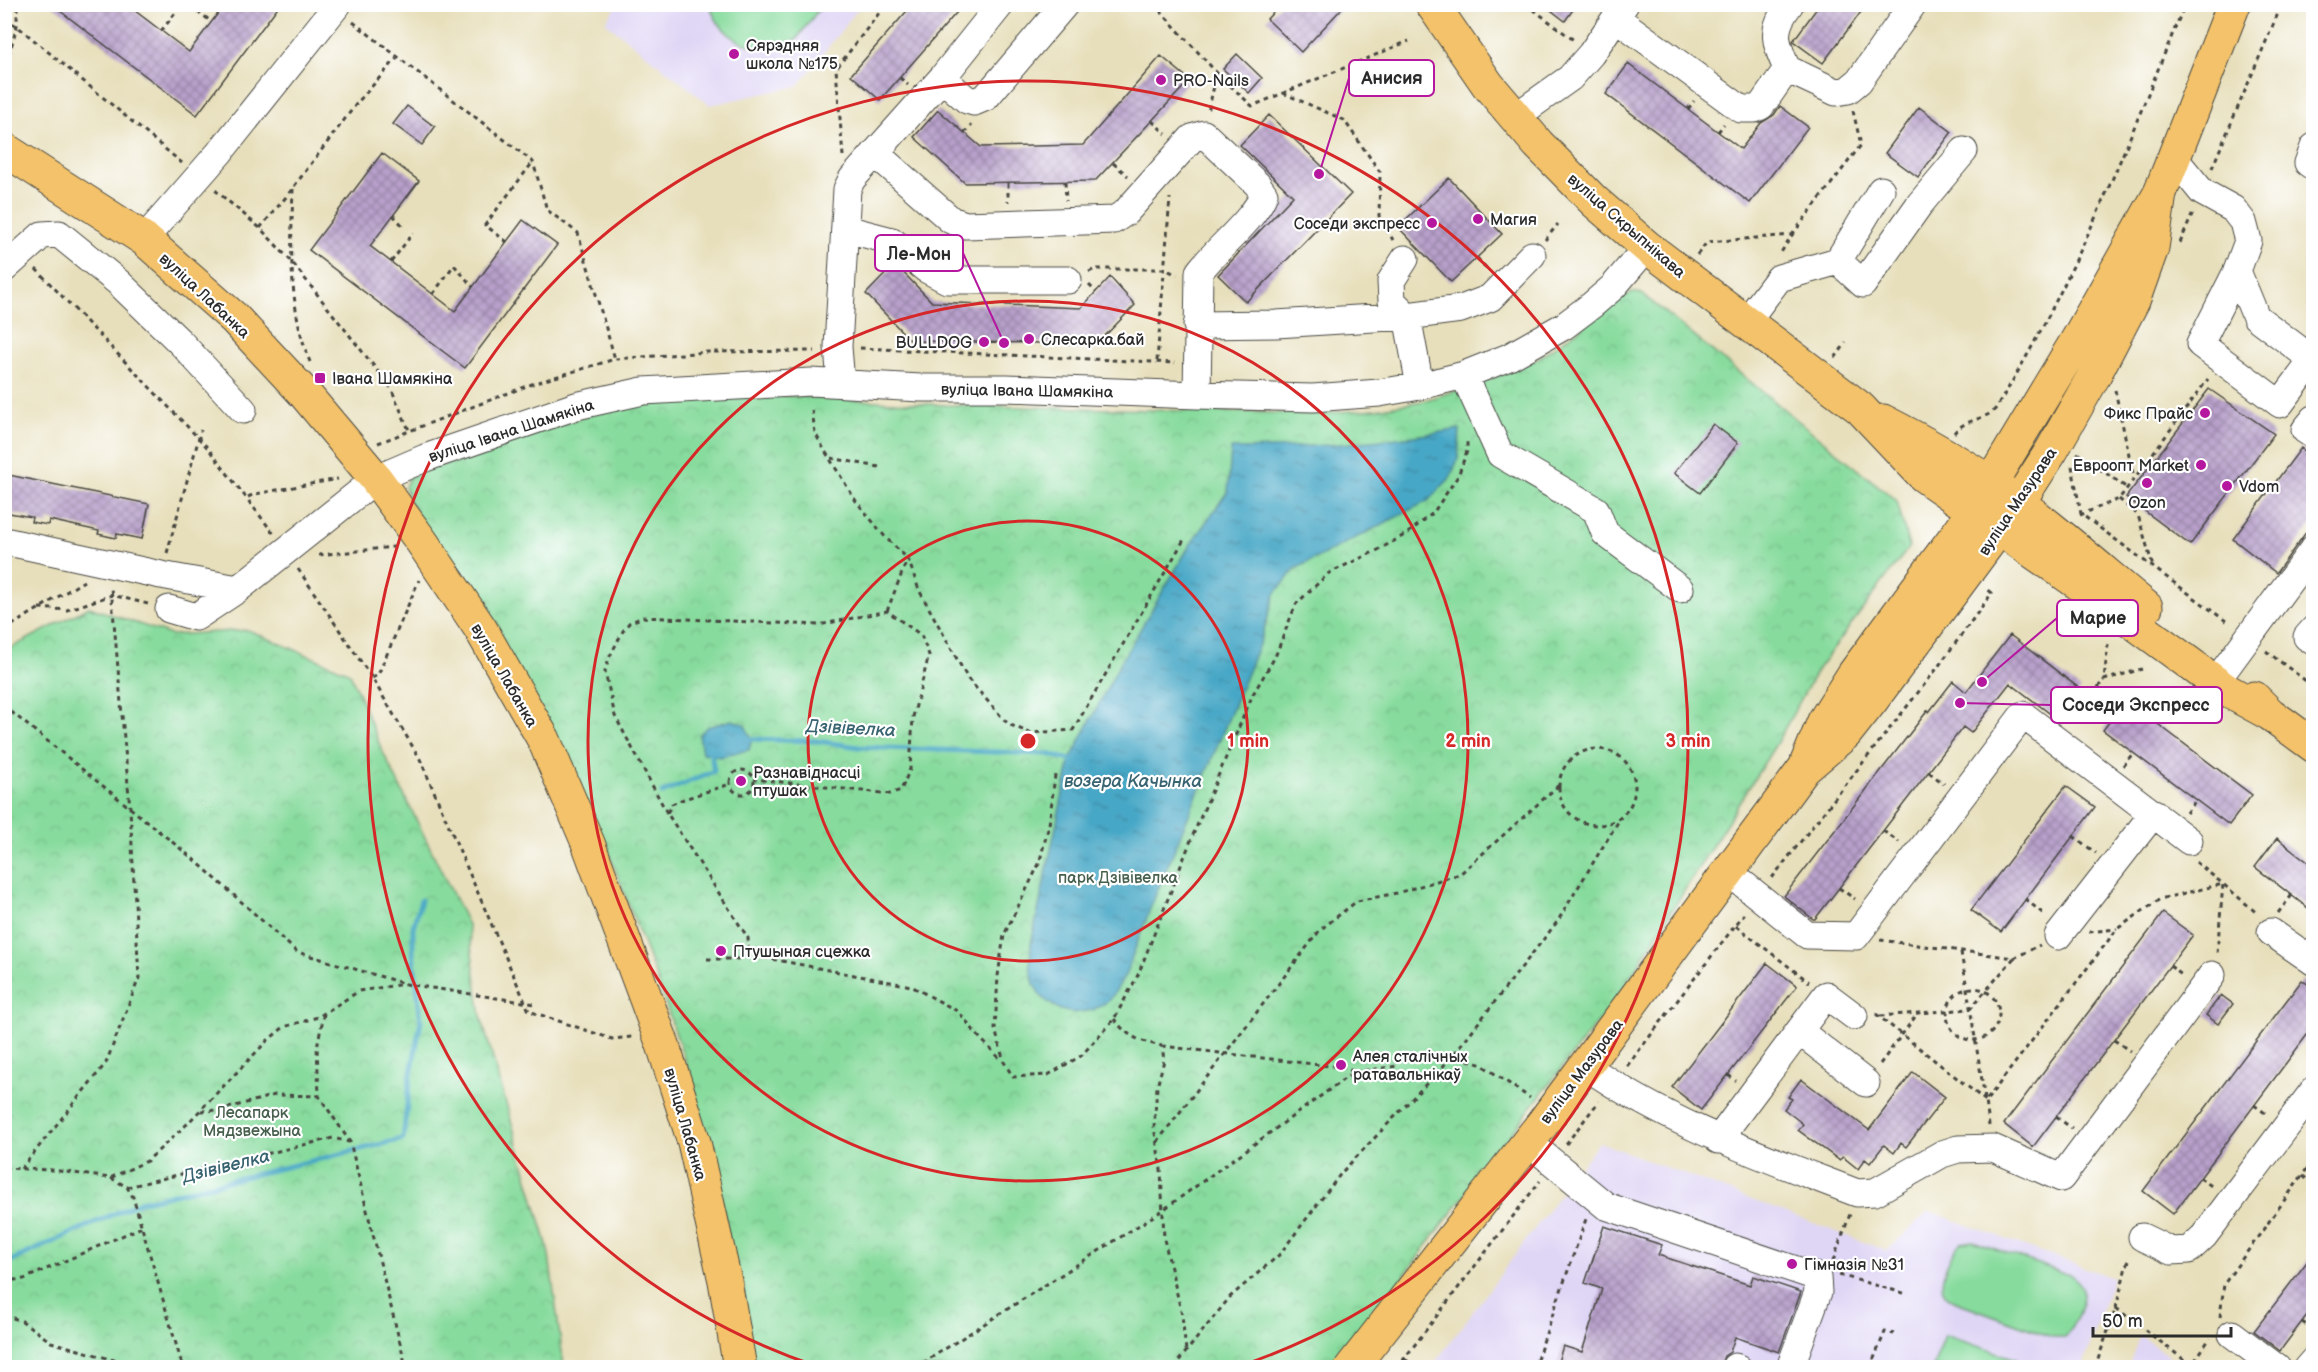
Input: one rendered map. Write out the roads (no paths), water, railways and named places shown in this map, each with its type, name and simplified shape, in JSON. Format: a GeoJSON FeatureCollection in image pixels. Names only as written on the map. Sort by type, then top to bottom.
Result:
{"type":"FeatureCollection","features":[{"type":"Feature","properties":{"kind":"main road","name":"вуліца Скрыпнікава"},"geometry":{"type":"LineString","coordinates":[[1432,4],[1488,85],[1538,144],[1594,201],[1647,248],[1860,408],[1941,452],[1996,507],[2108,604],[2226,690],[2270,714],[2313,746]]}},
{"type":"Feature","properties":{"kind":"main road","name":"вуліца Мазурава"},"geometry":{"type":"LineString","coordinates":[[1351,1368],[1586,1066],[1804,769],[1824,721],[1853,675],[1996,507],[2052,450],[2133,301],[2152,248],[2160,193],[2234,4]]}},
{"type":"Feature","properties":{"kind":"main road","name":"вуліца Лабанка"},"geometry":{"type":"LineString","coordinates":[[6,153],[144,239],[234,318],[304,393],[376,479],[480,628],[544,740],[588,843],[663,1044],[694,1142],[725,1281],[740,1368]]}},
{"type":"Feature","properties":{"kind":"main road","name":"вуліца Скрыпнікава"},"geometry":{"type":"LineString","coordinates":[[1996,507],[2225,669],[2270,714]]}},
{"type":"Feature","properties":{"kind":"street"},"geometry":{"type":"LineString","coordinates":[[841,382],[838,346],[847,189],[852,179],[942,78],[1001,4]]}},
{"type":"Feature","properties":{"kind":"street"},"geometry":{"type":"LineString","coordinates":[[942,78],[967,100],[974,102],[986,97],[1065,4]]}},
{"type":"Feature","properties":{"kind":"street"},"geometry":{"type":"LineString","coordinates":[[1790,4],[1780,17],[1775,32],[1778,49],[1787,69],[1836,92],[1848,90],[1859,81],[1913,4]]}},
{"type":"Feature","properties":{"kind":"street"},"geometry":{"type":"LineString","coordinates":[[144,239],[198,177],[336,6]]}},
{"type":"Feature","properties":{"kind":"street"},"geometry":{"type":"LineString","coordinates":[[1515,117],[1570,78],[1591,54],[1620,11],[1741,109],[1755,109],[1761,106],[1787,69]]}},
{"type":"Feature","properties":{"kind":"street"},"geometry":{"type":"LineString","coordinates":[[875,153],[951,220],[965,225],[1114,220],[1126,212],[1192,138],[1203,134],[1257,184],[1264,194],[1259,206],[1209,258],[1199,272],[1197,395]]}},
{"type":"Feature","properties":{"kind":"street"},"geometry":{"type":"LineString","coordinates":[[2313,147],[2308,163],[2313,167]]}},
{"type":"Feature","properties":{"kind":"street"},"geometry":{"type":"LineString","coordinates":[[1838,261],[1863,284],[1919,205],[1935,189],[1964,151]]}},
{"type":"Feature","properties":{"kind":"street"},"geometry":{"type":"LineString","coordinates":[[2174,158],[2202,192],[2233,209],[2243,222],[2248,241],[2237,271],[2200,344],[2280,404],[2313,360],[2256,317],[2237,271]]}},
{"type":"Feature","properties":{"kind":"street"},"geometry":{"type":"LineString","coordinates":[[1746,322],[1779,278],[1838,261],[1881,190]]}},
{"type":"Feature","properties":{"kind":"street"},"geometry":{"type":"LineString","coordinates":[[2160,193],[2202,192]]}},
{"type":"Feature","properties":{"kind":"street"},"geometry":{"type":"LineString","coordinates":[[846,229],[892,241],[926,269],[947,280],[1068,280]]}},
{"type":"Feature","properties":{"kind":"street"},"geometry":{"type":"LineString","coordinates":[[4,269],[42,235],[59,234],[118,282],[182,344],[243,410]]}},
{"type":"Feature","properties":{"kind":"street","name":"вуліца Івана Шамякіна"},"geometry":{"type":"LineString","coordinates":[[169,609],[196,617],[238,589],[299,554],[376,479],[425,458],[576,406],[643,391],[760,383],[841,382],[921,387],[1313,398],[1379,393],[1464,375],[1509,357],[1564,326],[1613,287],[1647,248]]}},
{"type":"Feature","properties":{"kind":"street"},"geometry":{"type":"LineString","coordinates":[[1197,325],[1276,324],[1407,316],[1461,309],[1490,298],[1532,255]]}},
{"type":"Feature","properties":{"kind":"street"},"geometry":{"type":"LineString","coordinates":[[1405,260],[1391,281],[1392,301],[1407,316],[1420,386]]}},
{"type":"Feature","properties":{"kind":"street"},"geometry":{"type":"LineString","coordinates":[[1464,375],[1500,454],[1596,510],[1605,533],[1680,589]]}},
{"type":"Feature","properties":{"kind":"street"},"geometry":{"type":"LineString","coordinates":[[2313,419],[2305,430],[2313,436]]}},
{"type":"Feature","properties":{"kind":"street"},"geometry":{"type":"LineString","coordinates":[[4,541],[160,575],[238,589]]}},
{"type":"Feature","properties":{"kind":"street"},"geometry":{"type":"LineString","coordinates":[[2225,669],[2313,548]]}},
{"type":"Feature","properties":{"kind":"street"},"geometry":{"type":"LineString","coordinates":[[2313,629],[2307,637],[2313,642]]}},
{"type":"Feature","properties":{"kind":"street"},"geometry":{"type":"LineString","coordinates":[[1727,872],[1807,934],[1856,936],[2023,715],[2154,813],[2192,851]]}},
{"type":"Feature","properties":{"kind":"street"},"geometry":{"type":"LineString","coordinates":[[2058,936],[2154,813]]}},
{"type":"Feature","properties":{"kind":"street"},"geometry":{"type":"LineString","coordinates":[[2270,928],[2313,962]]}},
{"type":"Feature","properties":{"kind":"street"},"geometry":{"type":"LineString","coordinates":[[1586,1066],[1613,1084],[1718,1140],[1857,1193],[1875,1192],[1942,1154],[1958,1149],[1993,1148],[2061,1178],[2212,975]]}},
{"type":"Feature","properties":{"kind":"street"},"geometry":{"type":"LineString","coordinates":[[1718,1140],[1826,995],[1866,1016]]}},
{"type":"Feature","properties":{"kind":"street"},"geometry":{"type":"LineString","coordinates":[[1799,1031],[1866,1083]]}},
{"type":"Feature","properties":{"kind":"street"},"geometry":{"type":"LineString","coordinates":[[2142,1237],[2171,1251],[2189,1250],[2204,1236],[2313,1090]]}},
{"type":"Feature","properties":{"kind":"street"},"geometry":{"type":"LineString","coordinates":[[1528,1142],[1606,1206],[1817,1277],[1818,1292],[1790,1368]]}},
{"type":"Feature","properties":{"kind":"street"},"geometry":{"type":"LineString","coordinates":[[2226,1329],[2277,1368]]}},
{"type":"Feature","properties":{"kind":"street"},"geometry":{"type":"LineString","coordinates":[[2307,1368],[2313,1360]]}},
{"type":"Feature","properties":{"kind":"water","name":"возера Качынка"},"geometry":{"type":"Polygon","coordinates":[[[1460,429],[1458,459],[1450,478],[1428,501],[1295,569],[1275,594],[1260,642],[1150,909],[1125,976],[1110,1000],[1093,1010],[1073,1013],[1061,1010],[1049,1003],[1040,995],[1034,984],[1030,965],[1031,944],[1070,760],[1119,665],[1190,545],[1228,491],[1231,449],[1346,443],[1460,429]]]}},
{"type":"Feature","properties":{"kind":"water"},"geometry":{"type":"Polygon","coordinates":[[[732,720],[744,724],[752,738],[749,750],[720,757],[702,753],[699,735],[707,727],[732,720]]]}},
{"type":"Feature","properties":{"kind":"waterway","name":"Дзівівелка"},"geometry":{"type":"LineString","coordinates":[[747,739],[817,741],[859,747],[1048,754],[1070,760]]}},
{"type":"Feature","properties":{"kind":"waterway","name":"Дзівівелка"},"geometry":{"type":"LineString","coordinates":[[662,793],[714,771],[710,748]]}},
{"type":"Feature","properties":{"kind":"waterway","name":"Дзівівелка"},"geometry":{"type":"LineString","coordinates":[[4,1264],[140,1202],[403,1139],[410,1079],[421,1021],[413,952],[413,927],[421,900]]}},
{"type":"Feature","properties":{"kind":"place","name":"Сярэдняя школа №175"},"geometry":{"type":"Point","coordinates":[734,54]}},
{"type":"Feature","properties":{"kind":"place","name":"PRO-Nails"},"geometry":{"type":"Point","coordinates":[1161,80]}},
{"type":"Feature","properties":{"kind":"place","name":"Анисия"},"geometry":{"type":"Point","coordinates":[1319,174]}},
{"type":"Feature","properties":{"kind":"place","name":"Магия"},"geometry":{"type":"Point","coordinates":[1478,219]}},
{"type":"Feature","properties":{"kind":"place","name":"Соседи экспресс"},"geometry":{"type":"Point","coordinates":[1432,223]}},
{"type":"Feature","properties":{"kind":"place","name":"Слесарка.бай"},"geometry":{"type":"Point","coordinates":[1029,339]}},
{"type":"Feature","properties":{"kind":"place","name":"BULLDOG"},"geometry":{"type":"Point","coordinates":[984,342]}},
{"type":"Feature","properties":{"kind":"place","name":"Ле-Мон"},"geometry":{"type":"Point","coordinates":[1004,343]}},
{"type":"Feature","properties":{"kind":"place","name":"Івана Шамякіна"},"geometry":{"type":"Point","coordinates":[320,378]}},
{"type":"Feature","properties":{"kind":"place","name":"Фикс Прайс"},"geometry":{"type":"Point","coordinates":[2205,413]}},
{"type":"Feature","properties":{"kind":"place","name":"Евроопт Market"},"geometry":{"type":"Point","coordinates":[2201,465]}},
{"type":"Feature","properties":{"kind":"place","name":"Ozon"},"geometry":{"type":"Point","coordinates":[2147,483]}},
{"type":"Feature","properties":{"kind":"place","name":"Vdom"},"geometry":{"type":"Point","coordinates":[2227,486]}},
{"type":"Feature","properties":{"kind":"place","name":"Марие"},"geometry":{"type":"Point","coordinates":[1982,682]}},
{"type":"Feature","properties":{"kind":"place","name":"Соседи Экспресс"},"geometry":{"type":"Point","coordinates":[1960,703]}},
{"type":"Feature","properties":{"kind":"place","name":"Разнавіднасці птушак"},"geometry":{"type":"Point","coordinates":[741,781]}},
{"type":"Feature","properties":{"kind":"place","name":"Птушыная сцежка"},"geometry":{"type":"Point","coordinates":[721,951]}},
{"type":"Feature","properties":{"kind":"place","name":"Алея сталічных ратавальнікаў"},"geometry":{"type":"Point","coordinates":[1341,1065]}},
{"type":"Feature","properties":{"kind":"place","name":"Гімназія №31"},"geometry":{"type":"Point","coordinates":[1792,1264]}},
{"type":"Feature","properties":{"kind":"park label","name":"парк Дзівівелка"},"geometry":{"type":"Point","coordinates":[1118,877]}},
{"type":"Feature","properties":{"kind":"park label","name":"Лесапарк Мядзвежына"},"geometry":{"type":"Point","coordinates":[252,1121]}}]}
